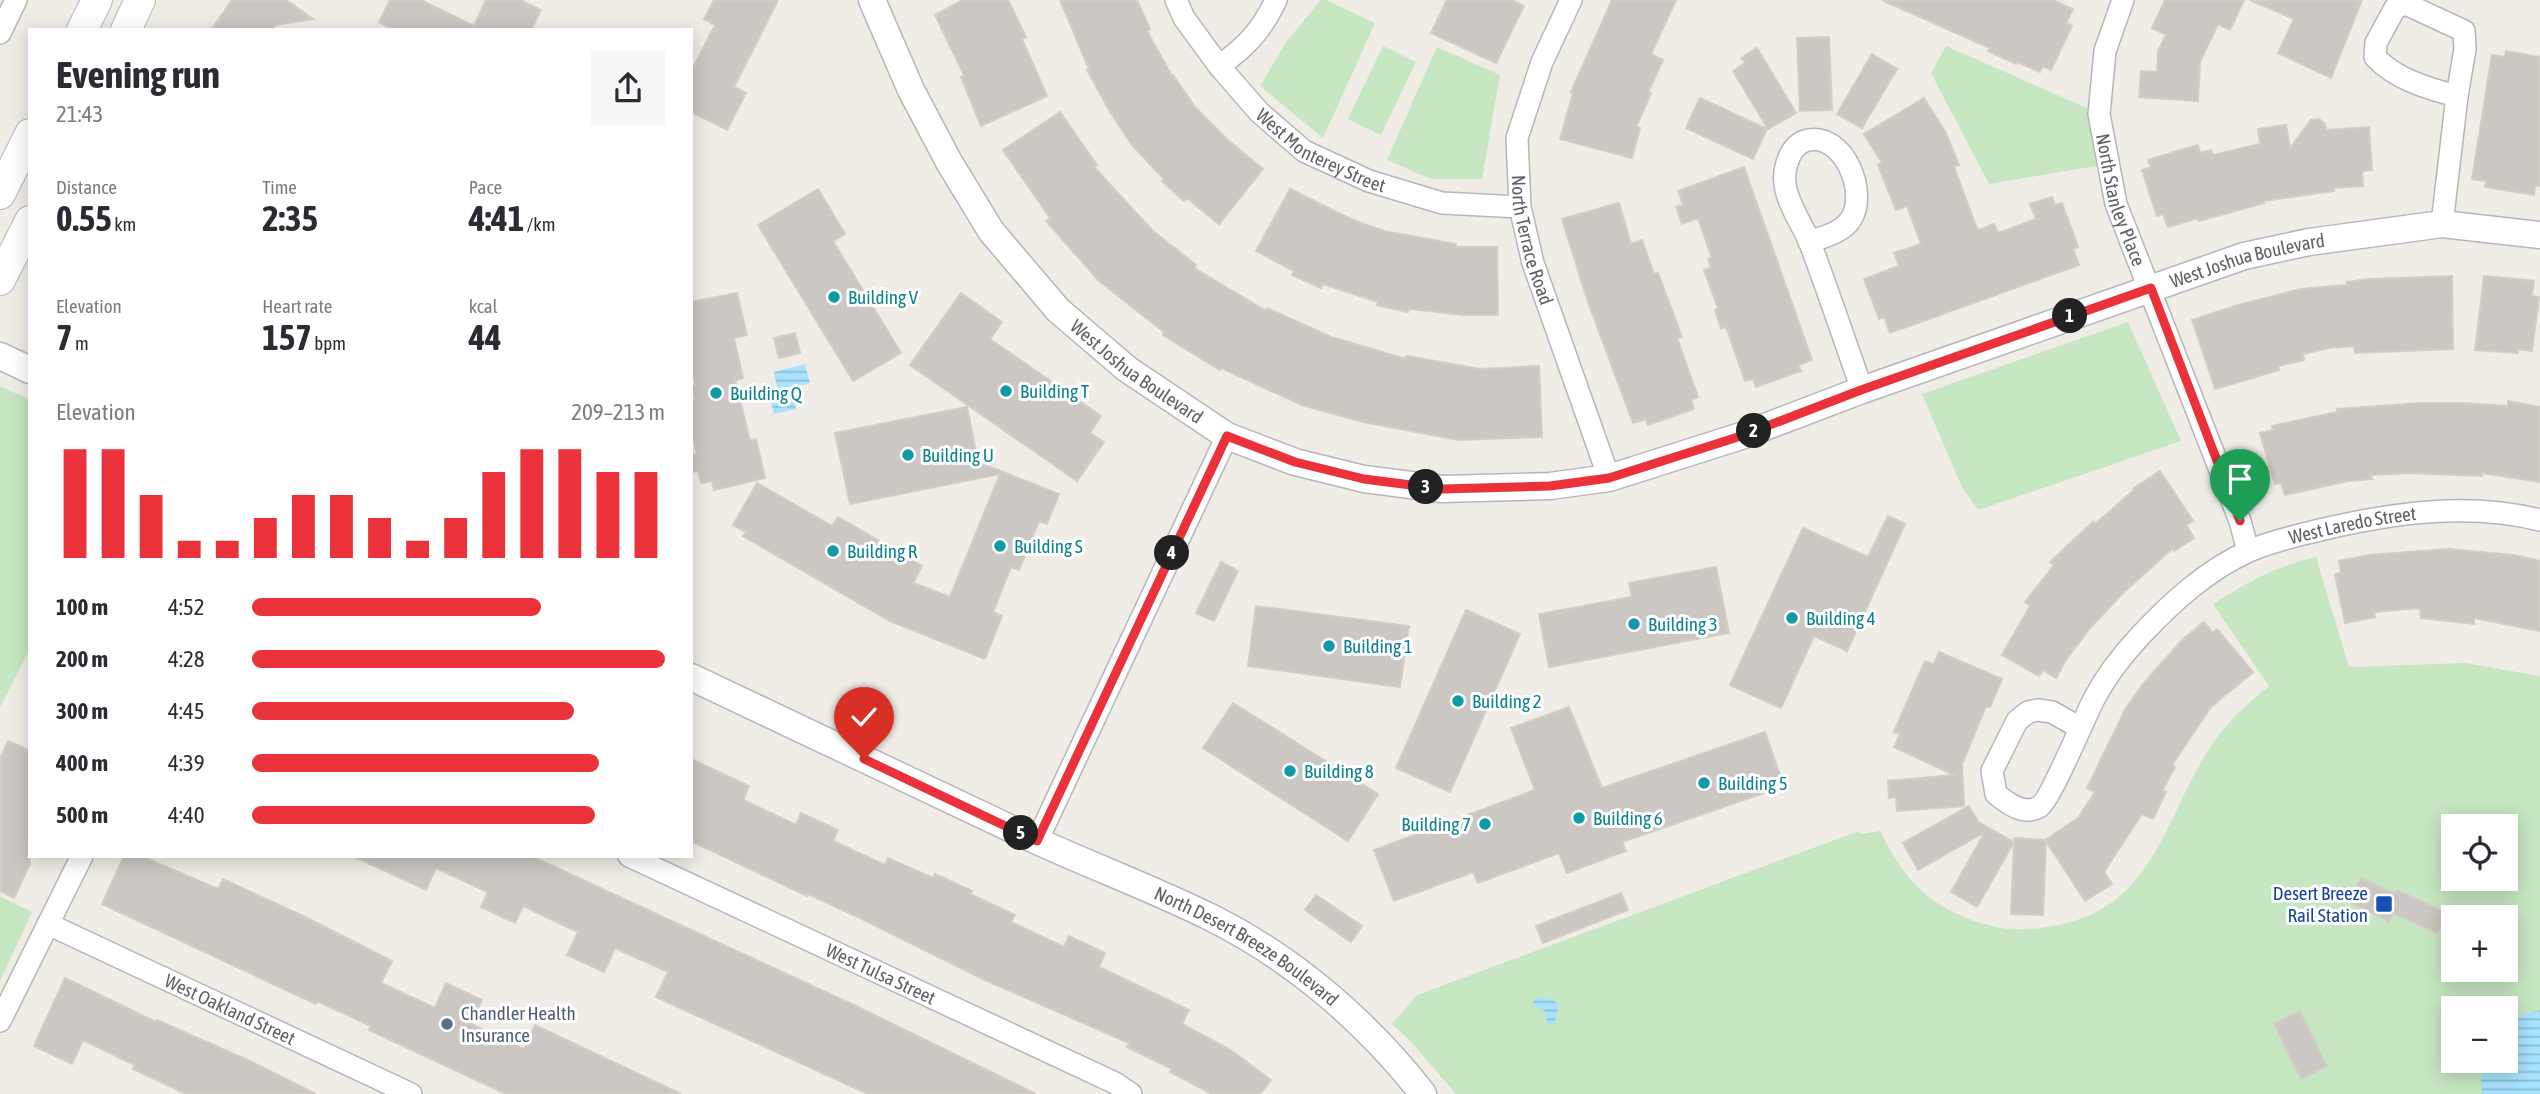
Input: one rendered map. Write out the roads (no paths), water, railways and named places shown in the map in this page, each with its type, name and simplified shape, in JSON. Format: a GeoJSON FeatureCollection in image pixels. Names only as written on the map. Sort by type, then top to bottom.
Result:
{"type":"FeatureCollection","features":[{"type":"Feature","properties":{"kind":"main road"},"geometry":{"type":"LineString","coordinates":[[83,28],[97,0]]}},
{"type":"Feature","properties":{"kind":"main road"},"geometry":{"type":"LineString","coordinates":[[126,28],[140,0]]}},
{"type":"Feature","properties":{"kind":"main road"},"geometry":{"type":"LineString","coordinates":[[0,194],[28,138]]}},
{"type":"Feature","properties":{"kind":"main road"},"geometry":{"type":"LineString","coordinates":[[0,281],[28,225]]}},
{"type":"Feature","properties":{"kind":"street"},"geometry":{"type":"LineString","coordinates":[[0,33],[16,0]]}},
{"type":"Feature","properties":{"kind":"street","name":"West Joshua Boulevard"},"geometry":{"type":"LineString","coordinates":[[872,0],[911,90],[949,162],[991,231],[1058,310],[1127,369],[1227,436],[1295,462],[1352,477],[1442,489],[1550,486],[1609,478],[1741,436],[1861,390],[2244,256],[2309,242],[2442,224],[2540,235]]}},
{"type":"Feature","properties":{"kind":"street","name":"West Monterey Street"},"geometry":{"type":"LineString","coordinates":[[1176,0],[1184,18],[1219,66],[1259,112],[1304,150],[1370,181],[1442,203],[1520,207]]}},
{"type":"Feature","properties":{"kind":"street"},"geometry":{"type":"LineString","coordinates":[[1219,66],[1245,47],[1270,14],[1276,0]]}},
{"type":"Feature","properties":{"kind":"street","name":"North Terrace Road"},"geometry":{"type":"LineString","coordinates":[[1571,0],[1542,62],[1517,138],[1520,207],[1533,263],[1609,478]]}},
{"type":"Feature","properties":{"kind":"street","name":"North Stanley Place"},"geometry":{"type":"LineString","coordinates":[[2123,0],[2105,51],[2099,114],[2116,204],[2240,521],[2248,551]]}},
{"type":"Feature","properties":{"kind":"street"},"geometry":{"type":"LineString","coordinates":[[2442,224],[2465,49],[2464,31],[2406,4],[2395,8],[2376,43],[2375,57],[2385,68],[2431,90],[2457,96]]}},
{"type":"Feature","properties":{"kind":"street"},"geometry":{"type":"LineString","coordinates":[[1809,242],[1838,231],[1850,220],[1857,190],[1850,167],[1838,150],[1823,141],[1806,140],[1793,149],[1784,168],[1785,186],[1809,242],[1861,390]]}},
{"type":"Feature","properties":{"kind":"street"},"geometry":{"type":"LineString","coordinates":[[0,356],[28,369]]}},
{"type":"Feature","properties":{"kind":"street"},"geometry":{"type":"LineString","coordinates":[[1037,841],[1227,436]]}},
{"type":"Feature","properties":{"kind":"street","name":"West Laredo Street"},"geometry":{"type":"LineString","coordinates":[[2080,727],[2052,712],[2028,712],[2017,721],[1992,771],[1996,794],[2014,807],[2029,810],[2039,807],[2047,800],[2094,698],[2129,647],[2180,596],[2248,551],[2278,540],[2364,520],[2418,512],[2471,511],[2540,520]]}},
{"type":"Feature","properties":{"kind":"street","name":"North Desert Breeze Boulevard"},"geometry":{"type":"LineString","coordinates":[[693,678],[1037,841],[1215,920],[1282,960],[1353,1017],[1401,1066],[1423,1094]]}},
{"type":"Feature","properties":{"kind":"street"},"geometry":{"type":"LineString","coordinates":[[0,1021],[81,858]]}},
{"type":"Feature","properties":{"kind":"street","name":"West Tulsa Street"},"geometry":{"type":"LineString","coordinates":[[633,858],[1115,1083],[1131,1094]]}},
{"type":"Feature","properties":{"kind":"street","name":"West Oakland Street"},"geometry":{"type":"LineString","coordinates":[[48,924],[411,1094]]}},
{"type":"Feature","properties":{"kind":"water"},"geometry":{"type":"Polygon","coordinates":[[[805,364],[810,383],[791,388],[796,409],[774,414],[768,390],[777,387],[774,372],[805,364]]]}},
{"type":"Feature","properties":{"kind":"water"},"geometry":{"type":"Polygon","coordinates":[[[1539,997],[1559,1004],[1554,1025],[1547,1024],[1545,1011],[1533,1005],[1533,1001],[1539,997]]]}},
{"type":"Feature","properties":{"kind":"water"},"geometry":{"type":"Polygon","coordinates":[[[2540,1010],[2540,1094],[2482,1094],[2482,1073],[2518,1073],[2518,1018],[2540,1010]]]}},
{"type":"Feature","properties":{"kind":"place","name":"Building V"},"geometry":{"type":"Point","coordinates":[834,297]}},
{"type":"Feature","properties":{"kind":"place","name":"Building T"},"geometry":{"type":"Point","coordinates":[1006,391]}},
{"type":"Feature","properties":{"kind":"place","name":"Building Q"},"geometry":{"type":"Point","coordinates":[716,393]}},
{"type":"Feature","properties":{"kind":"place","name":"Building U"},"geometry":{"type":"Point","coordinates":[908,455]}},
{"type":"Feature","properties":{"kind":"place","name":"Building S"},"geometry":{"type":"Point","coordinates":[1000,546]}},
{"type":"Feature","properties":{"kind":"place","name":"Building R"},"geometry":{"type":"Point","coordinates":[833,551]}},
{"type":"Feature","properties":{"kind":"place","name":"Building 4"},"geometry":{"type":"Point","coordinates":[1792,618]}},
{"type":"Feature","properties":{"kind":"place","name":"Building 3"},"geometry":{"type":"Point","coordinates":[1634,624]}},
{"type":"Feature","properties":{"kind":"place","name":"Building 1"},"geometry":{"type":"Point","coordinates":[1329,646]}},
{"type":"Feature","properties":{"kind":"place","name":"Building 2"},"geometry":{"type":"Point","coordinates":[1458,701]}},
{"type":"Feature","properties":{"kind":"place","name":"Building 8"},"geometry":{"type":"Point","coordinates":[1290,771]}},
{"type":"Feature","properties":{"kind":"place","name":"Building 5"},"geometry":{"type":"Point","coordinates":[1704,783]}},
{"type":"Feature","properties":{"kind":"place","name":"Building 6"},"geometry":{"type":"Point","coordinates":[1579,818]}},
{"type":"Feature","properties":{"kind":"place","name":"Building 7"},"geometry":{"type":"Point","coordinates":[1485,824]}},
{"type":"Feature","properties":{"kind":"place","name":"Desert Breeze Rail Station"},"geometry":{"type":"Point","coordinates":[2384,904]}},
{"type":"Feature","properties":{"kind":"place","name":"Chandler Health Insurance"},"geometry":{"type":"Point","coordinates":[447,1024]}}]}
